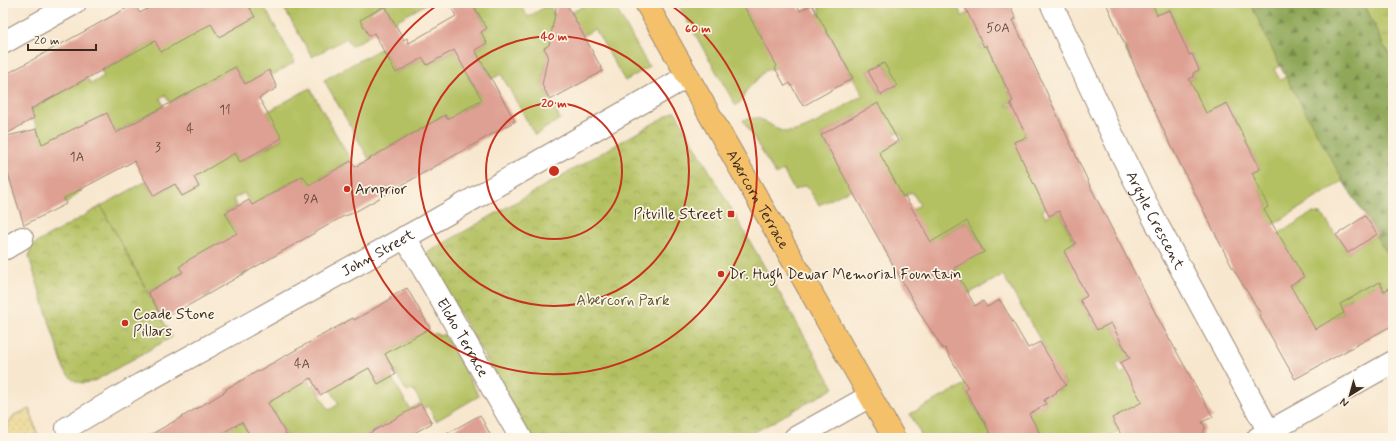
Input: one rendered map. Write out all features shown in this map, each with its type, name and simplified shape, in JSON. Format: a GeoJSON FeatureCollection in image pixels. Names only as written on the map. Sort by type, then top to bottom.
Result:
{"type":"FeatureCollection","features":[{"type":"Feature","properties":{"kind":"main road","name":"Abercorn Terrace"},"geometry":{"type":"LineString","coordinates":[[646,3],[894,438]]}},
{"type":"Feature","properties":{"kind":"street"},"geometry":{"type":"LineString","coordinates":[[3,43],[75,3]]}},
{"type":"Feature","properties":{"kind":"street","name":"Argyle Crescent"},"geometry":{"type":"LineString","coordinates":[[1051,3],[1120,151],[1264,435]]}},
{"type":"Feature","properties":{"kind":"street","name":"John Street"},"geometry":{"type":"LineString","coordinates":[[74,424],[141,384],[405,237],[688,76]]}},
{"type":"Feature","properties":{"kind":"street","name":"Elcho Terrace"},"geometry":{"type":"LineString","coordinates":[[405,237],[521,438]]}},
{"type":"Feature","properties":{"kind":"street"},"geometry":{"type":"LineString","coordinates":[[1264,435],[1393,362]]}},
{"type":"Feature","properties":{"kind":"street"},"geometry":{"type":"LineString","coordinates":[[795,438],[870,396]]}},
{"type":"Feature","properties":{"kind":"green space"},"geometry":{"type":"Polygon","coordinates":[[[256,3],[262,3],[295,62],[271,76],[269,71],[245,84],[235,67],[170,103],[165,95],[160,98],[164,106],[105,138],[88,184],[66,204],[56,176],[52,177],[31,110],[87,78],[91,84],[104,76],[101,71],[205,13],[219,37],[255,17],[249,7],[256,3]]]}},
{"type":"Feature","properties":{"kind":"green space"},"geometry":{"type":"Polygon","coordinates":[[[281,3],[428,3],[394,22],[384,4],[370,12],[369,36],[351,46],[347,38],[312,57],[281,3]]]}},
{"type":"Feature","properties":{"kind":"green space"},"geometry":{"type":"Polygon","coordinates":[[[473,3],[519,3],[528,17],[545,7],[544,4],[548,3],[558,20],[589,3],[592,8],[601,3],[613,3],[649,67],[625,81],[595,29],[562,47],[544,48],[548,55],[542,85],[560,119],[535,135],[501,74],[492,79],[475,50],[487,43],[481,32],[487,28],[473,3]]]}},
{"type":"Feature","properties":{"kind":"green space"},"geometry":{"type":"Polygon","coordinates":[[[677,3],[742,3],[761,37],[779,27],[783,34],[821,12],[816,3],[967,3],[958,7],[962,16],[973,12],[983,33],[1013,20],[1016,26],[982,42],[983,45],[979,47],[980,49],[986,45],[1013,101],[1007,104],[1008,106],[1010,105],[1012,107],[1043,92],[1028,136],[1015,142],[1069,196],[1042,210],[1046,217],[1057,212],[1058,209],[1077,247],[1074,245],[1064,251],[1068,259],[1098,290],[1080,300],[1097,330],[1111,323],[1130,358],[1116,365],[1121,374],[1173,346],[1150,401],[1112,419],[1119,431],[1107,438],[1043,438],[1026,410],[1036,404],[1039,408],[1046,404],[1044,400],[1066,385],[1062,378],[965,390],[993,438],[923,438],[910,414],[977,378],[1046,350],[1003,275],[968,294],[954,268],[984,251],[967,221],[931,242],[907,213],[920,205],[912,192],[900,200],[878,152],[903,139],[899,132],[894,134],[857,115],[821,135],[852,189],[819,205],[806,185],[794,190],[783,170],[776,175],[743,120],[756,118],[783,131],[796,131],[826,118],[863,95],[827,31],[805,44],[808,49],[775,68],[765,71],[746,91],[742,100],[736,106],[677,3]],[[884,63],[868,71],[881,95],[897,86],[884,63]]]}},
{"type":"Feature","properties":{"kind":"green space"},"geometry":{"type":"Polygon","coordinates":[[[1152,3],[1250,3],[1280,66],[1274,69],[1280,80],[1286,77],[1343,181],[1263,231],[1254,214],[1268,207],[1260,190],[1237,180],[1260,169],[1246,141],[1223,152],[1218,141],[1241,130],[1227,103],[1204,114],[1180,84],[1194,77],[1193,73],[1199,70],[1192,54],[1185,57],[1162,47],[1131,61],[1125,47],[1176,24],[1170,10],[1157,15],[1152,3]]]}},
{"type":"Feature","properties":{"kind":"green space"},"geometry":{"type":"Polygon","coordinates":[[[1250,3],[1364,3],[1383,45],[1393,57],[1393,263],[1375,235],[1377,234],[1343,181],[1280,66],[1250,3]]]}},
{"type":"Feature","properties":{"kind":"green space"},"geometry":{"type":"Polygon","coordinates":[[[1364,3],[1392,3],[1393,57],[1383,45],[1364,3]]]}},
{"type":"Feature","properties":{"kind":"green space"},"geometry":{"type":"Polygon","coordinates":[[[382,48],[396,73],[423,58],[428,65],[458,48],[473,74],[469,77],[482,100],[461,111],[478,142],[465,149],[445,115],[369,159],[324,80],[382,48]]]}},
{"type":"Feature","properties":{"kind":"green space"},"geometry":{"type":"Polygon","coordinates":[[[310,88],[351,161],[320,178],[333,201],[321,207],[303,176],[261,199],[272,219],[263,225],[244,193],[233,199],[237,206],[225,213],[240,238],[231,243],[248,272],[241,276],[221,242],[190,260],[210,294],[204,297],[185,263],[180,267],[183,272],[148,292],[101,206],[145,182],[154,196],[175,184],[182,196],[199,187],[192,175],[227,139],[240,162],[282,139],[267,112],[310,88]]]}},
{"type":"Feature","properties":{"kind":"green space","name":"Abercorn Park"},"geometry":{"type":"Polygon","coordinates":[[[675,111],[834,388],[744,438],[532,438],[425,254],[675,111]]]}},
{"type":"Feature","properties":{"kind":"green space"},"geometry":{"type":"Polygon","coordinates":[[[101,206],[172,337],[98,379],[83,383],[75,381],[64,369],[29,257],[31,246],[101,206]]]}},
{"type":"Feature","properties":{"kind":"green space"},"geometry":{"type":"Polygon","coordinates":[[[1312,213],[1321,214],[1324,217],[1348,253],[1375,235],[1393,263],[1393,286],[1384,291],[1380,282],[1367,289],[1372,298],[1357,306],[1352,297],[1340,304],[1344,313],[1334,318],[1351,349],[1346,351],[1338,335],[1260,315],[1256,306],[1304,277],[1299,269],[1287,276],[1278,234],[1312,213]]]}},
{"type":"Feature","properties":{"kind":"green space"},"geometry":{"type":"Polygon","coordinates":[[[428,329],[432,335],[435,333],[440,336],[444,334],[479,396],[436,421],[428,406],[413,415],[421,429],[407,438],[393,438],[385,424],[361,438],[286,438],[288,437],[273,411],[265,405],[283,394],[292,353],[311,386],[314,385],[329,410],[339,404],[327,384],[357,375],[363,357],[378,384],[387,379],[369,339],[410,409],[421,403],[413,389],[407,392],[385,354],[428,329]]]}},
{"type":"Feature","properties":{"kind":"green space"},"geometry":{"type":"Polygon","coordinates":[[[242,422],[251,438],[211,438],[242,422]]]}},
{"type":"Feature","properties":{"kind":"sand"},"geometry":{"type":"Polygon","coordinates":[[[30,409],[38,438],[3,438],[3,424],[11,421],[14,415],[30,409]]]}},
{"type":"Feature","properties":{"kind":"building"},"geometry":{"type":"Polygon","coordinates":[[[158,3],[247,3],[255,17],[219,37],[211,24],[161,52],[155,41],[31,109],[34,118],[3,136],[3,76],[134,4],[140,13],[158,3]]]}},
{"type":"Feature","properties":{"kind":"building"},"geometry":{"type":"Polygon","coordinates":[[[448,3],[472,3],[487,28],[481,32],[487,43],[475,50],[515,121],[353,213],[342,217],[191,304],[167,317],[165,315],[162,317],[148,292],[183,272],[179,267],[190,259],[237,233],[225,213],[249,200],[252,205],[303,176],[309,185],[351,161],[355,167],[445,115],[447,119],[482,100],[454,50],[427,65],[423,58],[396,73],[374,33],[369,36],[360,20],[385,6],[404,40],[407,38],[409,43],[456,16],[448,3]]]}},
{"type":"Feature","properties":{"kind":"building"},"geometry":{"type":"Polygon","coordinates":[[[557,3],[566,3],[603,71],[550,100],[542,85],[548,55],[544,48],[549,45],[557,3]]]}},
{"type":"Feature","properties":{"kind":"building"},"geometry":{"type":"Polygon","coordinates":[[[742,3],[796,3],[800,11],[812,5],[853,78],[803,106],[790,83],[785,86],[775,68],[777,66],[742,3]]]}},
{"type":"Feature","properties":{"kind":"building"},"geometry":{"type":"Polygon","coordinates":[[[963,3],[1009,3],[1016,19],[1013,20],[1092,190],[1160,322],[1213,417],[1202,422],[1205,427],[1202,438],[1123,438],[1112,418],[1142,402],[1120,363],[1130,358],[1111,323],[1097,330],[1080,300],[1087,296],[1064,251],[1076,244],[1059,211],[1049,216],[1018,151],[1014,142],[1027,137],[1010,103],[1013,101],[986,45],[984,47],[963,3]]]}},
{"type":"Feature","properties":{"kind":"building"},"geometry":{"type":"Polygon","coordinates":[[[1106,3],[1152,3],[1157,15],[1170,10],[1189,55],[1192,54],[1199,70],[1193,73],[1194,77],[1189,79],[1206,113],[1227,103],[1260,169],[1252,173],[1268,207],[1264,210],[1304,277],[1290,285],[1315,329],[1344,313],[1340,304],[1380,282],[1384,291],[1393,286],[1393,325],[1295,379],[1259,315],[1261,314],[1232,267],[1191,186],[1162,127],[1106,3]]]}},
{"type":"Feature","properties":{"kind":"building"},"geometry":{"type":"Polygon","coordinates":[[[884,63],[897,86],[881,95],[868,71],[884,63]]]}},
{"type":"Feature","properties":{"kind":"building"},"geometry":{"type":"Polygon","coordinates":[[[235,67],[245,84],[269,70],[277,88],[259,98],[282,138],[240,162],[235,153],[194,177],[199,187],[182,196],[175,184],[154,196],[134,161],[64,198],[66,204],[24,225],[3,158],[3,137],[37,129],[42,144],[107,113],[116,133],[235,67]]]}},
{"type":"Feature","properties":{"kind":"building"},"geometry":{"type":"Polygon","coordinates":[[[878,103],[898,141],[879,152],[903,197],[905,196],[931,242],[967,221],[984,252],[954,268],[975,306],[983,301],[987,307],[1000,300],[1028,348],[1040,342],[1066,385],[1044,400],[1046,404],[1029,414],[1043,438],[992,438],[985,423],[965,390],[968,388],[945,348],[943,349],[921,315],[821,135],[878,103]]]}},
{"type":"Feature","properties":{"kind":"building"},"geometry":{"type":"Polygon","coordinates":[[[1365,216],[1377,234],[1348,253],[1336,235],[1365,216]]]}},
{"type":"Feature","properties":{"kind":"building"},"geometry":{"type":"Polygon","coordinates":[[[407,288],[430,328],[385,354],[396,374],[378,384],[369,368],[320,395],[311,378],[268,403],[288,438],[251,438],[242,422],[213,438],[145,438],[213,399],[226,391],[226,389],[353,318],[354,320],[407,288]]]}},
{"type":"Feature","properties":{"kind":"building"},"geometry":{"type":"Polygon","coordinates":[[[421,404],[432,423],[406,438],[361,438],[421,404]]]}},
{"type":"Feature","properties":{"kind":"building"},"geometry":{"type":"Polygon","coordinates":[[[480,415],[492,438],[439,438],[480,415]]]}},
{"type":"Feature","properties":{"kind":"place","name":"Arnprior"},"geometry":{"type":"Point","coordinates":[347,189]}},
{"type":"Feature","properties":{"kind":"place","name":"Pitville Street"},"geometry":{"type":"Point","coordinates":[731,214]}},
{"type":"Feature","properties":{"kind":"place","name":"Dr. Hugh Dewar Memorial Fountain"},"geometry":{"type":"Point","coordinates":[721,274]}},
{"type":"Feature","properties":{"kind":"place","name":"Coade Stone Pillars"},"geometry":{"type":"Point","coordinates":[125,323]}}]}
